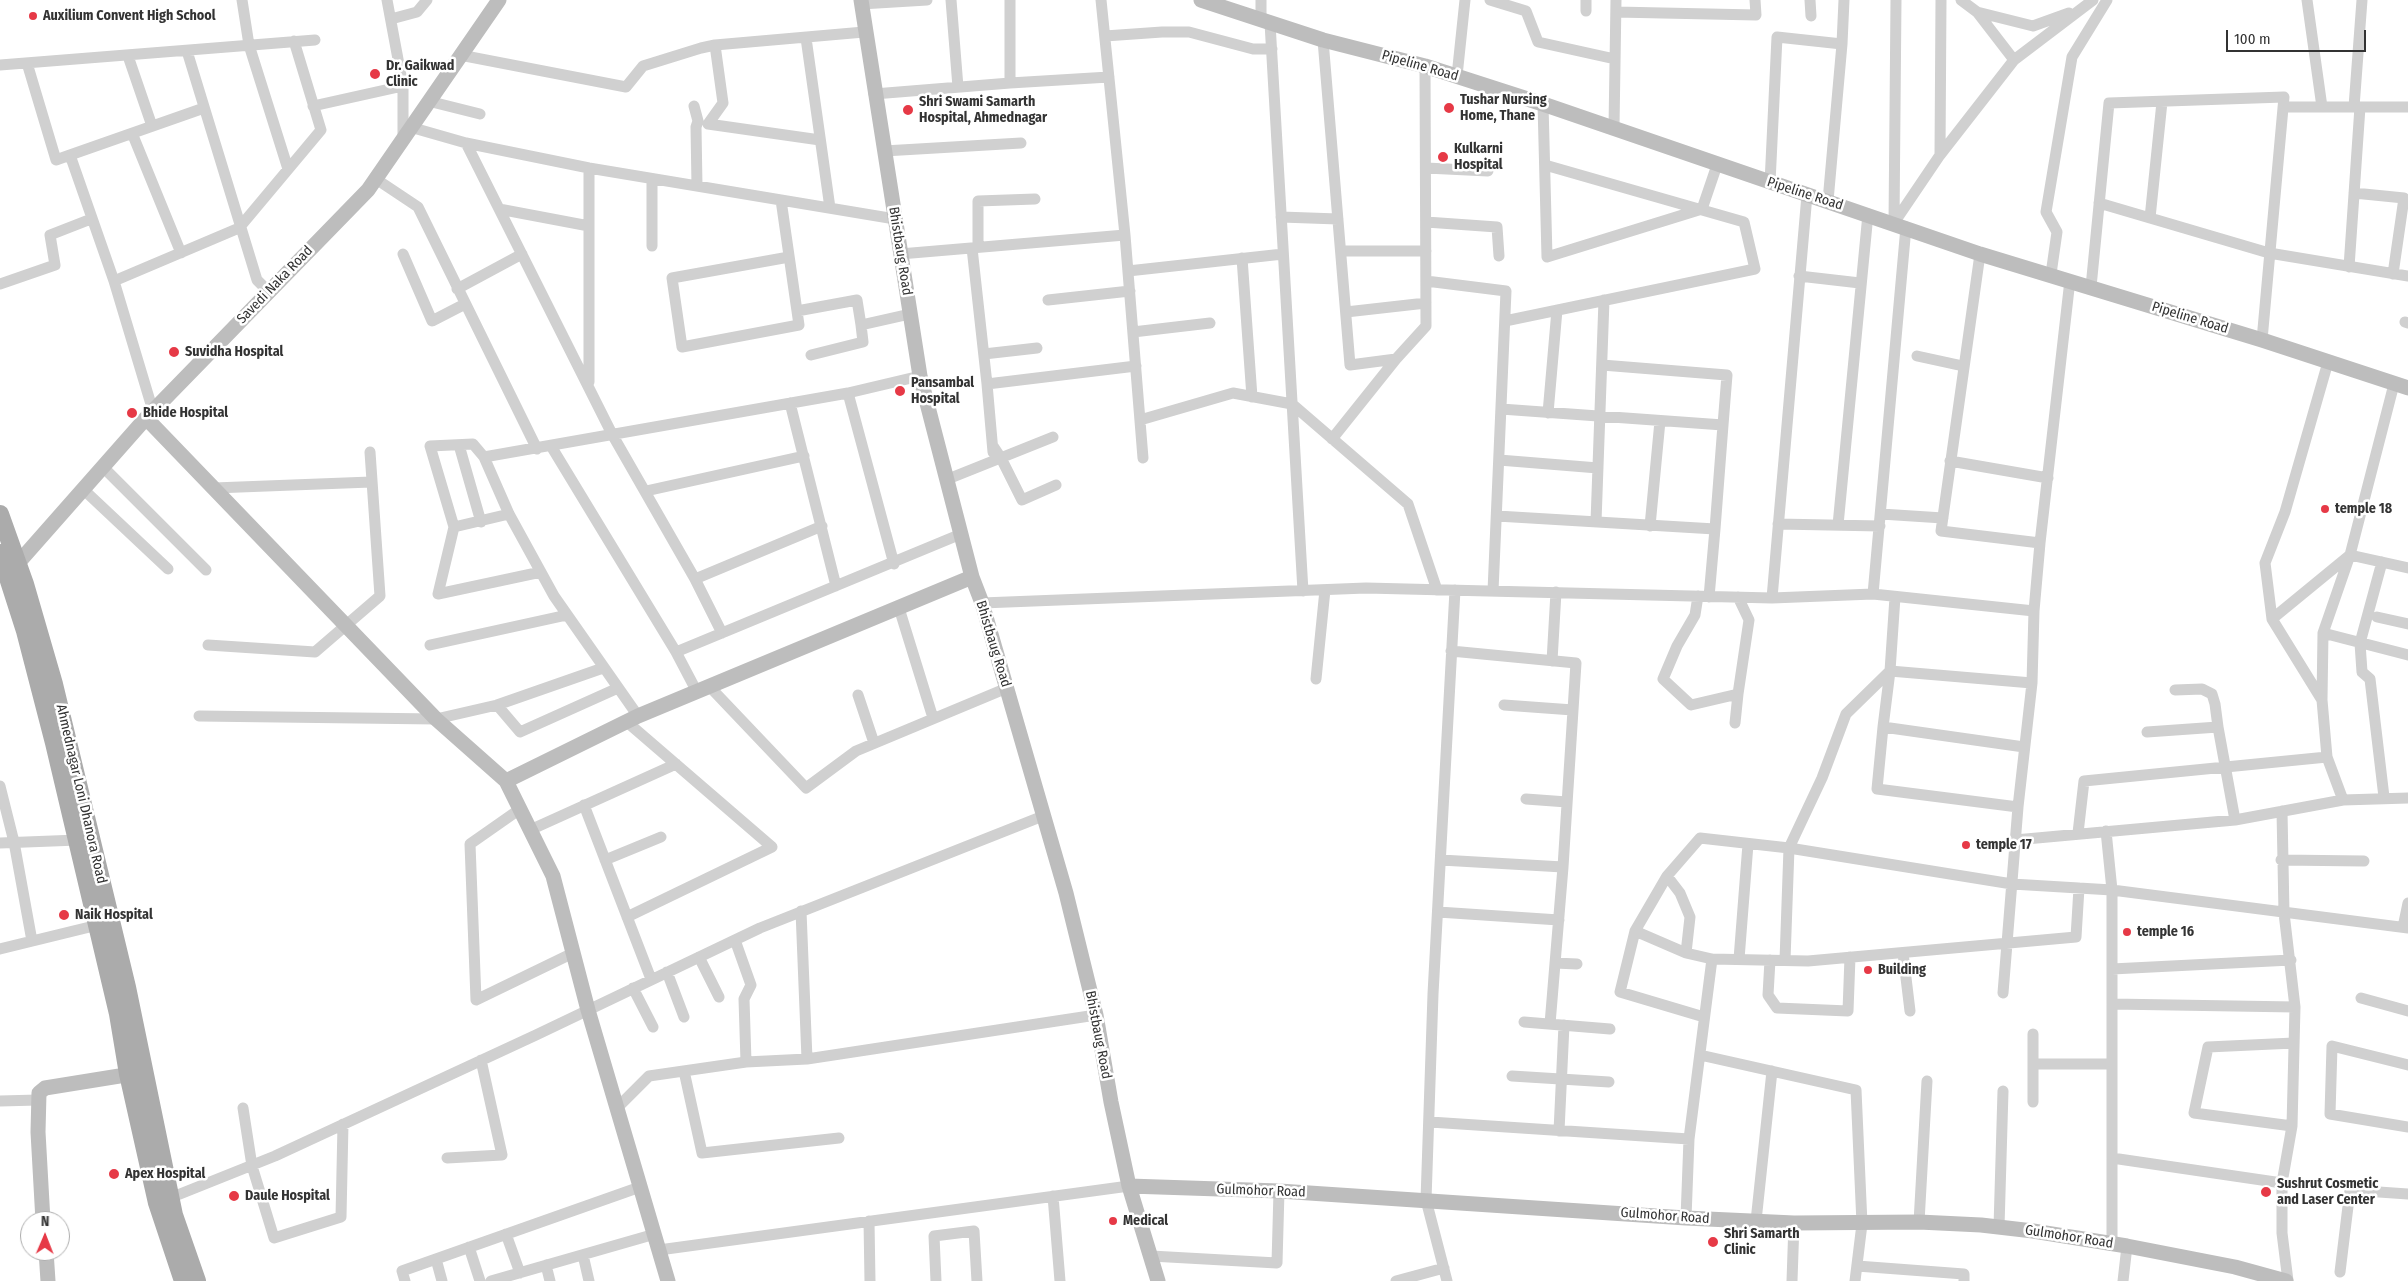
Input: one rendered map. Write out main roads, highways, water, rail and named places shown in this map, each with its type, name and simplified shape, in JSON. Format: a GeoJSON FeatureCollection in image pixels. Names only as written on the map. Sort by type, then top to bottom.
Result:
{"type":"FeatureCollection","features":[{"type":"Feature","properties":{"kind":"main road","name":"Ahmednagar Loni Dhanora Road"},"geometry":{"type":"LineString","coordinates":[[0,514],[42,696],[78,840],[105,924]]}},
{"type":"Feature","properties":{"kind":"main road","name":"Ahmednagar Loni Dhanora Road"},"geometry":{"type":"LineString","coordinates":[[0,553],[13,569],[54,684],[105,924],[118,1014],[136,1073],[163,1201],[183,1281]]}},
{"type":"Feature","properties":{"kind":"main road","name":"Ahmednagar Loni Dhanora Road"},"geometry":{"type":"LineString","coordinates":[[163,1201],[180,1235],[197,1281]]}},
{"type":"Feature","properties":{"kind":"place","name":"Auxilium Convent High School"},"geometry":{"type":"Point","coordinates":[33,16]}},
{"type":"Feature","properties":{"kind":"place","name":"Dr. Gaikwad Clinic"},"geometry":{"type":"Point","coordinates":[375,74]}},
{"type":"Feature","properties":{"kind":"place","name":"Tushar Nursing Home, Thane"},"geometry":{"type":"Point","coordinates":[1449,108]}},
{"type":"Feature","properties":{"kind":"place","name":"Shri Swami Samarth Hospital, Ahmednagar"},"geometry":{"type":"Point","coordinates":[908,110]}},
{"type":"Feature","properties":{"kind":"place","name":"Kulkarni Hospital"},"geometry":{"type":"Point","coordinates":[1443,157]}},
{"type":"Feature","properties":{"kind":"place","name":"Suvidha Hospital"},"geometry":{"type":"Point","coordinates":[174,352]}},
{"type":"Feature","properties":{"kind":"place","name":"Pansambal Hospital"},"geometry":{"type":"Point","coordinates":[900,391]}},
{"type":"Feature","properties":{"kind":"place","name":"Bhide Hospital"},"geometry":{"type":"Point","coordinates":[132,413]}},
{"type":"Feature","properties":{"kind":"place","name":"temple 18"},"geometry":{"type":"Point","coordinates":[2325,509]}},
{"type":"Feature","properties":{"kind":"place","name":"temple 17"},"geometry":{"type":"Point","coordinates":[1966,845]}},
{"type":"Feature","properties":{"kind":"place","name":"Naik Hospital"},"geometry":{"type":"Point","coordinates":[64,915]}},
{"type":"Feature","properties":{"kind":"place","name":"temple 16"},"geometry":{"type":"Point","coordinates":[2127,932]}},
{"type":"Feature","properties":{"kind":"place","name":"Building"},"geometry":{"type":"Point","coordinates":[1868,970]}},
{"type":"Feature","properties":{"kind":"place","name":"Apex Hospital"},"geometry":{"type":"Point","coordinates":[114,1174]}},
{"type":"Feature","properties":{"kind":"place","name":"Sushrut Cosmetic and Laser Center"},"geometry":{"type":"Point","coordinates":[2266,1192]}},
{"type":"Feature","properties":{"kind":"place","name":"Daule Hospital"},"geometry":{"type":"Point","coordinates":[234,1196]}},
{"type":"Feature","properties":{"kind":"place","name":"Medical"},"geometry":{"type":"Point","coordinates":[1113,1221]}},
{"type":"Feature","properties":{"kind":"place","name":"Shri Samarth Clinic"},"geometry":{"type":"Point","coordinates":[1713,1242]}}]}
